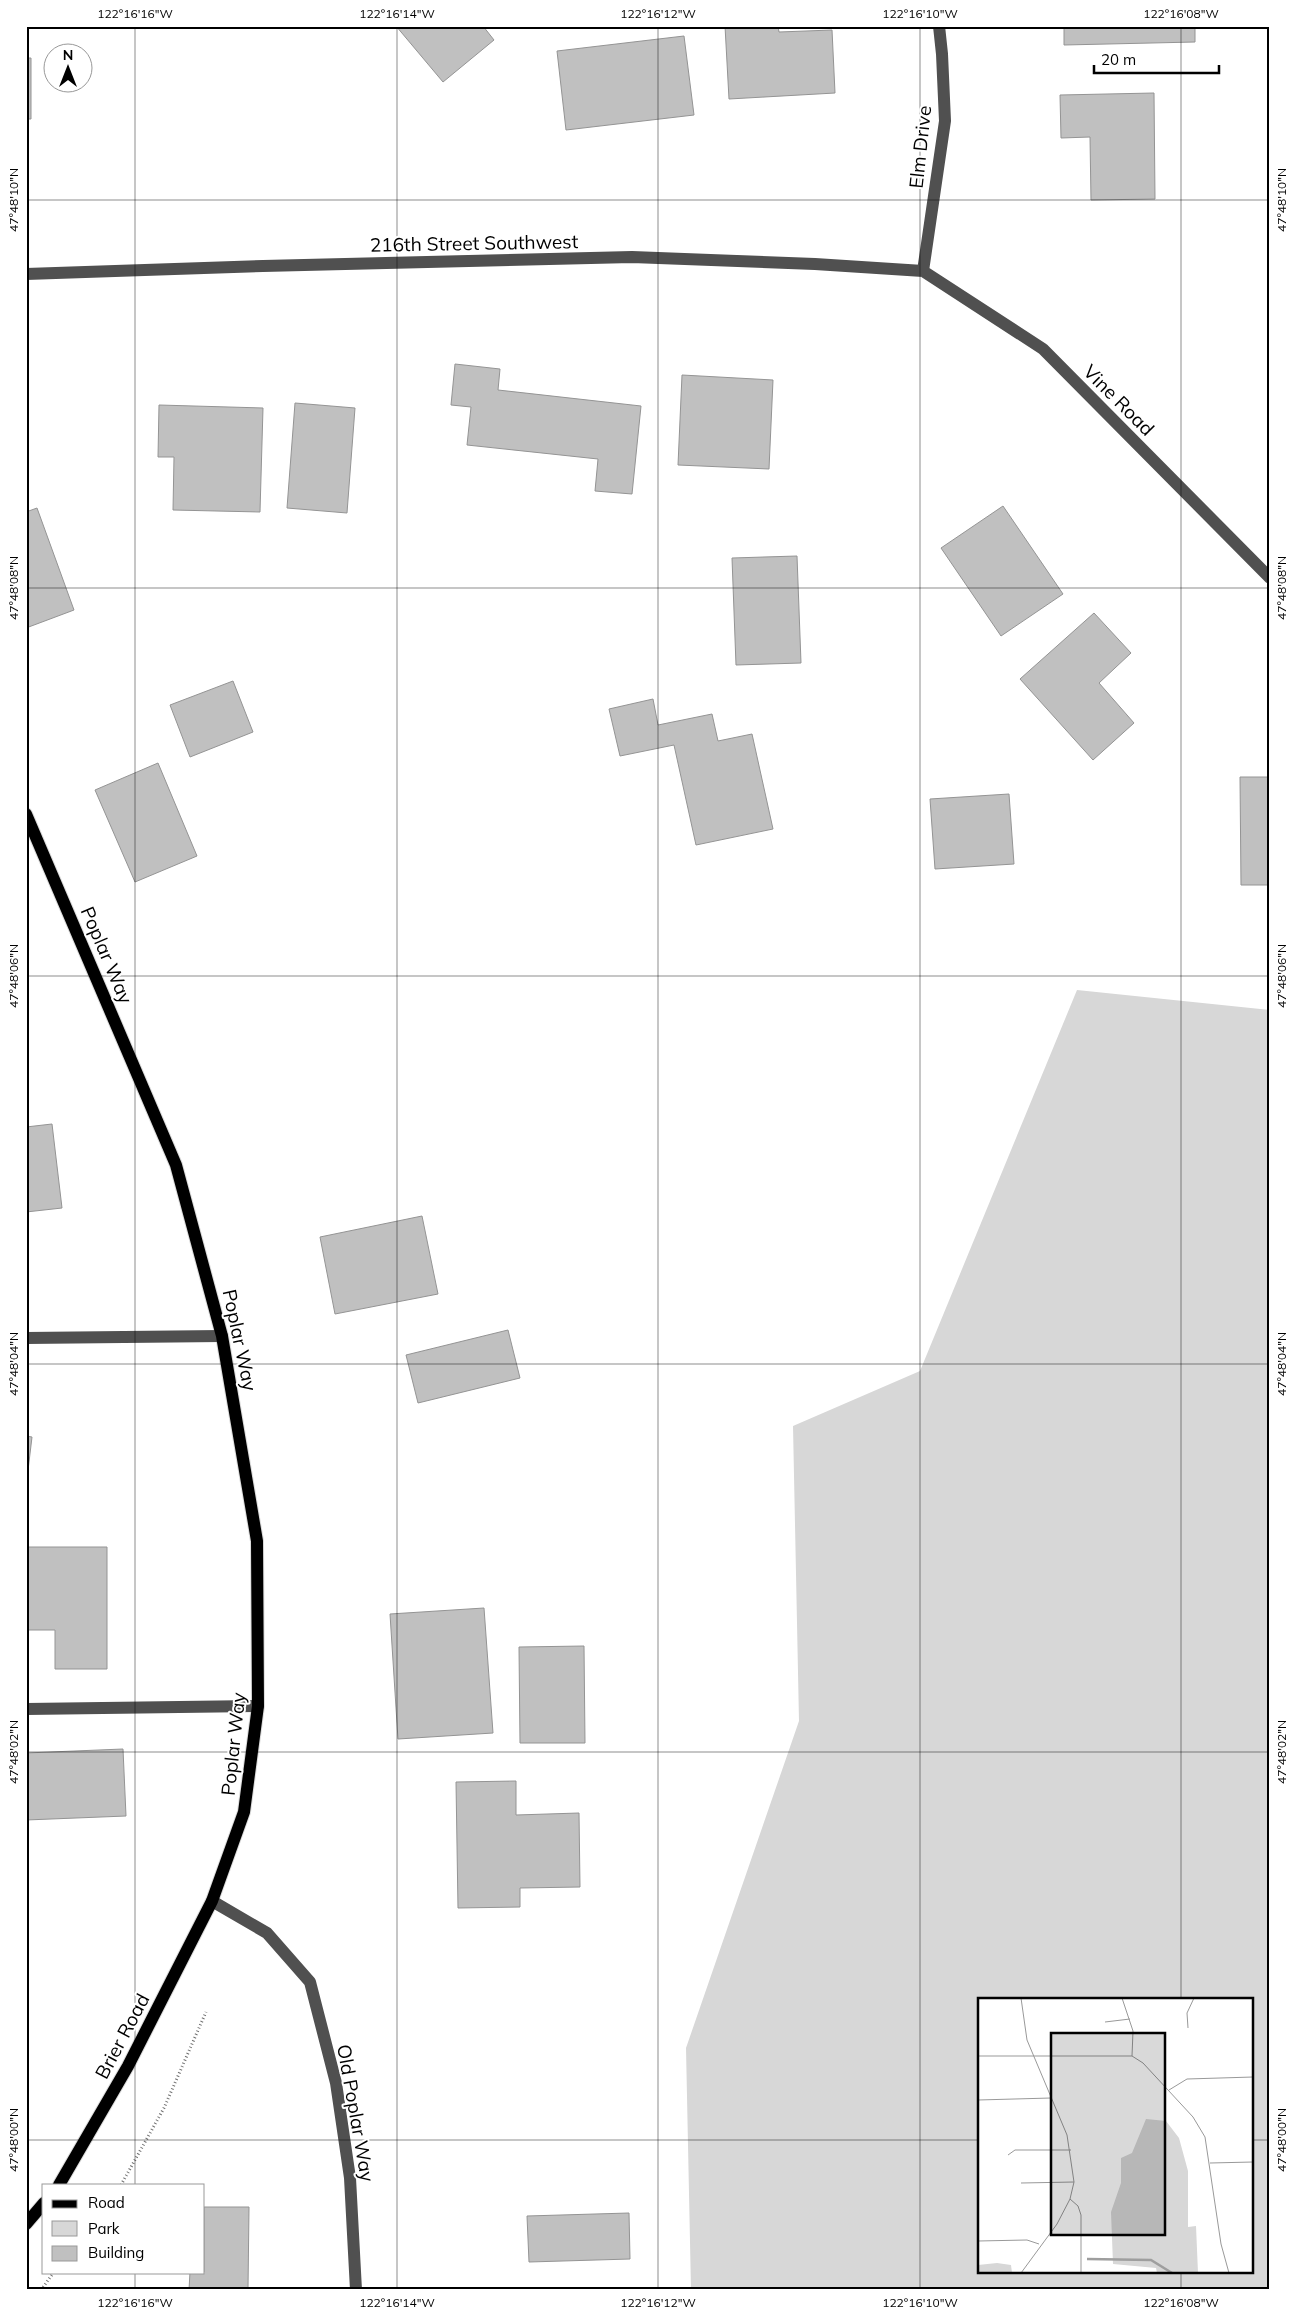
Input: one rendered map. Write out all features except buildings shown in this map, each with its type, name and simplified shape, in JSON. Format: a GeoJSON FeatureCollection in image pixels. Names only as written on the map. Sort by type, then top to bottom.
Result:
{"type":"FeatureCollection","features":[{"type":"Feature","properties":{"kind":"main road","name":"Poplar Way"},"geometry":{"type":"LineString","coordinates":[[26,814],[176,1165],[222,1336],[257,1541],[258,1706],[244,1812],[212,1901]]}},
{"type":"Feature","properties":{"kind":"main road","name":"Brier Road"},"geometry":{"type":"LineString","coordinates":[[60,2184],[128,2066],[212,1901]]}},
{"type":"Feature","properties":{"kind":"main road"},"geometry":{"type":"LineString","coordinates":[[26,2224],[42,2205]]}},
{"type":"Feature","properties":{"kind":"street","name":"Elm Drive"},"geometry":{"type":"LineString","coordinates":[[923,272],[945,121],[939,26]]}},
{"type":"Feature","properties":{"kind":"street","name":"216th Street Southwest"},"geometry":{"type":"LineString","coordinates":[[26,274],[263,266],[632,258],[815,264],[923,272]]}},
{"type":"Feature","properties":{"kind":"street","name":"Vine Road"},"geometry":{"type":"LineString","coordinates":[[923,272],[1043,349],[1270,578]]}},
{"type":"Feature","properties":{"kind":"street"},"geometry":{"type":"LineString","coordinates":[[26,1338],[222,1336]]}},
{"type":"Feature","properties":{"kind":"street"},"geometry":{"type":"LineString","coordinates":[[26,1709],[258,1706]]}},
{"type":"Feature","properties":{"kind":"street","name":"Old Poplar Way"},"geometry":{"type":"LineString","coordinates":[[212,1901],[267,1934],[310,1982],[336,2083],[350,2178],[356,2290]]}},
{"type":"Feature","properties":{"kind":"path"},"geometry":{"type":"LineString","coordinates":[[122,2184],[164,2108],[206,2012]]}},
{"type":"Feature","properties":{"kind":"path"},"geometry":{"type":"LineString","coordinates":[[41,2290],[53,2274]]}},
{"type":"Feature","properties":{"kind":"green space"},"geometry":{"type":"Polygon","coordinates":[[[1077,990],[1270,1010],[1270,2290],[691,2290],[686,2048],[799,1721],[793,1426],[920,1371],[1077,990]]]}}]}
